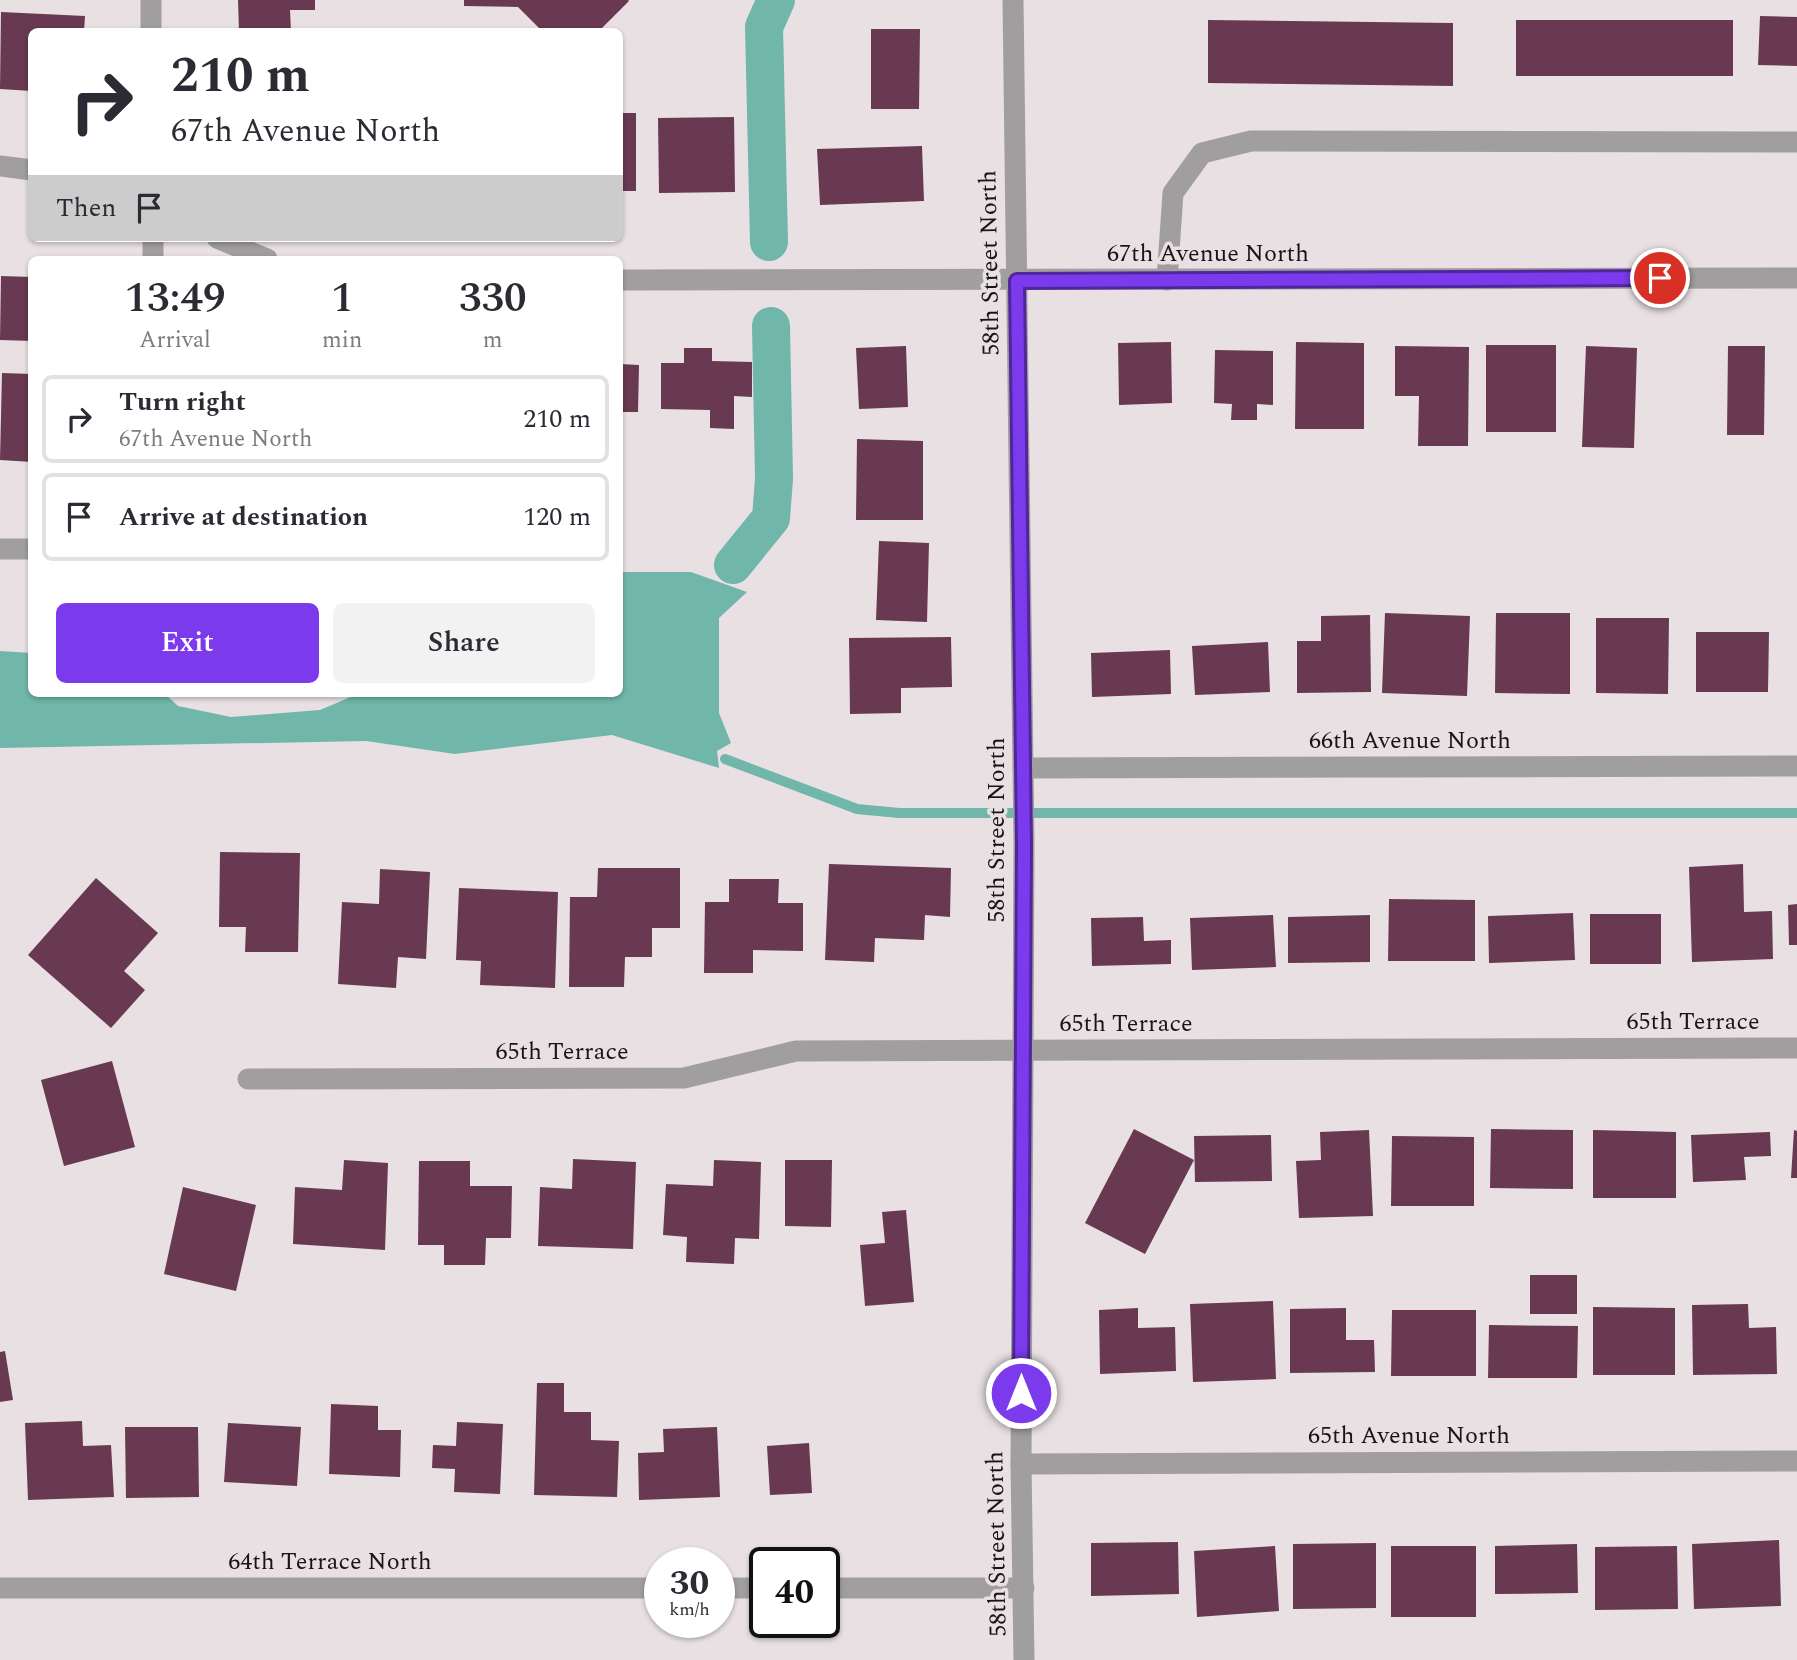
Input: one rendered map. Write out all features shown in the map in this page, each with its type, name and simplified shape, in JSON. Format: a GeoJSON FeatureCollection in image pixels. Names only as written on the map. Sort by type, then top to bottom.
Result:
{"type":"FeatureCollection","features":[{"type":"Feature","properties":{"kind":"street"},"geometry":{"type":"LineString","coordinates":[[151,0],[151,28]]}},
{"type":"Feature","properties":{"kind":"street","name":"58th Street North"},"geometry":{"type":"LineString","coordinates":[[1013,0],[1024,845],[1021,1464],[1024,1660]]}},
{"type":"Feature","properties":{"kind":"street"},"geometry":{"type":"LineString","coordinates":[[1167,280],[1173,193],[1202,153],[1251,141],[1797,142]]}},
{"type":"Feature","properties":{"kind":"street"},"geometry":{"type":"LineString","coordinates":[[0,166],[28,170]]}},
{"type":"Feature","properties":{"kind":"street"},"geometry":{"type":"LineString","coordinates":[[227,242],[260,256]]}},
{"type":"Feature","properties":{"kind":"street","name":"67th Avenue North"},"geometry":{"type":"LineString","coordinates":[[623,280],[1797,278]]}},
{"type":"Feature","properties":{"kind":"street"},"geometry":{"type":"LineString","coordinates":[[0,549],[28,549]]}},
{"type":"Feature","properties":{"kind":"street","name":"66th Avenue North"},"geometry":{"type":"LineString","coordinates":[[1023,778],[1797,766]]}},
{"type":"Feature","properties":{"kind":"street","name":"65th Terrace"},"geometry":{"type":"LineString","coordinates":[[248,1079],[684,1078],[796,1051],[1797,1048]]}},
{"type":"Feature","properties":{"kind":"street","name":"65th Avenue North"},"geometry":{"type":"LineString","coordinates":[[1021,1464],[1797,1461]]}},
{"type":"Feature","properties":{"kind":"street","name":"64th Terrace North"},"geometry":{"type":"LineString","coordinates":[[1,1588],[644,1588]]}},
{"type":"Feature","properties":{"kind":"street"},"geometry":{"type":"LineString","coordinates":[[840,1588],[1024,1588]]}},
{"type":"Feature","properties":{"kind":"shaded area"},"geometry":{"type":"Polygon","coordinates":[[[623,572],[691,572],[747,592],[719,618],[719,713],[731,743],[717,751],[719,768],[612,735],[455,754],[366,741],[0,748],[0,651],[28,653],[28,697],[168,697],[178,706],[231,717],[320,710],[351,697],[623,697],[623,572]]]}},
{"type":"Feature","properties":{"kind":"building"},"geometry":{"type":"Polygon","coordinates":[[[238,0],[315,0],[315,10],[290,10],[291,28],[239,28],[238,0]]]}},
{"type":"Feature","properties":{"kind":"building"},"geometry":{"type":"Polygon","coordinates":[[[464,0],[629,1],[602,28],[539,28],[518,7],[464,6],[464,0]]]}},
{"type":"Feature","properties":{"kind":"building"},"geometry":{"type":"Polygon","coordinates":[[[1,12],[85,16],[84,28],[28,28],[28,91],[0,89],[1,12]]]}},
{"type":"Feature","properties":{"kind":"building"},"geometry":{"type":"Polygon","coordinates":[[[1760,16],[1797,17],[1797,66],[1758,65],[1760,16]]]}},
{"type":"Feature","properties":{"kind":"building"},"geometry":{"type":"Polygon","coordinates":[[[1208,20],[1453,23],[1453,86],[1208,83],[1208,20]]]}},
{"type":"Feature","properties":{"kind":"building"},"geometry":{"type":"Polygon","coordinates":[[[1516,20],[1733,20],[1733,76],[1516,76],[1516,20]]]}},
{"type":"Feature","properties":{"kind":"building"},"geometry":{"type":"Polygon","coordinates":[[[871,29],[920,29],[919,109],[871,109],[871,29]]]}},
{"type":"Feature","properties":{"kind":"building"},"geometry":{"type":"Polygon","coordinates":[[[623,113],[636,113],[636,191],[623,191],[623,113]]]}},
{"type":"Feature","properties":{"kind":"building"},"geometry":{"type":"Polygon","coordinates":[[[734,117],[735,192],[659,193],[658,118],[734,117]]]}},
{"type":"Feature","properties":{"kind":"building"},"geometry":{"type":"Polygon","coordinates":[[[922,146],[924,201],[820,205],[817,149],[922,146]]]}},
{"type":"Feature","properties":{"kind":"building"},"geometry":{"type":"Polygon","coordinates":[[[1,276],[28,277],[28,341],[0,340],[1,276]]]}},
{"type":"Feature","properties":{"kind":"building"},"geometry":{"type":"Polygon","coordinates":[[[1171,342],[1172,403],[1119,405],[1118,343],[1171,342]]]}},
{"type":"Feature","properties":{"kind":"building"},"geometry":{"type":"Polygon","coordinates":[[[1296,342],[1364,343],[1364,429],[1295,429],[1296,342]]]}},
{"type":"Feature","properties":{"kind":"building"},"geometry":{"type":"Polygon","coordinates":[[[1486,345],[1556,345],[1556,432],[1486,432],[1486,345]]]}},
{"type":"Feature","properties":{"kind":"building"},"geometry":{"type":"Polygon","coordinates":[[[906,346],[908,407],[859,409],[856,348],[906,346]]]}},
{"type":"Feature","properties":{"kind":"building"},"geometry":{"type":"Polygon","coordinates":[[[1395,346],[1469,347],[1468,446],[1418,446],[1419,396],[1395,396],[1395,346]]]}},
{"type":"Feature","properties":{"kind":"building"},"geometry":{"type":"Polygon","coordinates":[[[1586,346],[1637,348],[1634,448],[1582,447],[1586,346]]]}},
{"type":"Feature","properties":{"kind":"building"},"geometry":{"type":"Polygon","coordinates":[[[1728,346],[1765,346],[1764,435],[1727,435],[1728,346]]]}},
{"type":"Feature","properties":{"kind":"building"},"geometry":{"type":"Polygon","coordinates":[[[684,348],[712,348],[712,361],[752,362],[752,397],[734,396],[734,429],[710,428],[710,410],[661,409],[661,363],[684,363],[684,348]]]}},
{"type":"Feature","properties":{"kind":"building"},"geometry":{"type":"Polygon","coordinates":[[[1215,350],[1273,351],[1273,405],[1257,404],[1257,420],[1231,420],[1232,404],[1214,403],[1215,350]]]}},
{"type":"Feature","properties":{"kind":"building"},"geometry":{"type":"Polygon","coordinates":[[[623,364],[639,365],[638,412],[623,412],[623,364]]]}},
{"type":"Feature","properties":{"kind":"building"},"geometry":{"type":"Polygon","coordinates":[[[2,373],[28,374],[28,462],[0,460],[2,373]]]}},
{"type":"Feature","properties":{"kind":"building"},"geometry":{"type":"Polygon","coordinates":[[[857,439],[923,441],[923,520],[856,520],[857,439]]]}},
{"type":"Feature","properties":{"kind":"building"},"geometry":{"type":"Polygon","coordinates":[[[879,541],[929,543],[927,622],[876,620],[879,541]]]}},
{"type":"Feature","properties":{"kind":"building"},"geometry":{"type":"Polygon","coordinates":[[[1385,613],[1470,616],[1467,696],[1382,693],[1385,613]]]}},
{"type":"Feature","properties":{"kind":"building"},"geometry":{"type":"Polygon","coordinates":[[[1496,613],[1570,613],[1570,694],[1495,693],[1496,613]]]}},
{"type":"Feature","properties":{"kind":"building"},"geometry":{"type":"Polygon","coordinates":[[[1370,615],[1371,692],[1297,693],[1297,641],[1321,641],[1321,616],[1370,615]]]}},
{"type":"Feature","properties":{"kind":"building"},"geometry":{"type":"Polygon","coordinates":[[[1596,618],[1669,618],[1668,694],[1596,693],[1596,618]]]}},
{"type":"Feature","properties":{"kind":"building"},"geometry":{"type":"Polygon","coordinates":[[[1696,632],[1769,632],[1768,692],[1696,692],[1696,632]]]}},
{"type":"Feature","properties":{"kind":"building"},"geometry":{"type":"Polygon","coordinates":[[[951,637],[952,687],[901,688],[901,713],[850,714],[849,638],[951,637]]]}},
{"type":"Feature","properties":{"kind":"building"},"geometry":{"type":"Polygon","coordinates":[[[1268,642],[1270,692],[1195,695],[1192,646],[1268,642]]]}},
{"type":"Feature","properties":{"kind":"building"},"geometry":{"type":"Polygon","coordinates":[[[1170,650],[1171,694],[1092,697],[1091,653],[1170,650]]]}},
{"type":"Feature","properties":{"kind":"building"},"geometry":{"type":"Polygon","coordinates":[[[220,852],[300,853],[298,952],[245,952],[246,927],[219,927],[220,852]]]}},
{"type":"Feature","properties":{"kind":"building"},"geometry":{"type":"Polygon","coordinates":[[[829,864],[951,868],[950,917],[925,915],[924,940],[875,938],[874,962],[825,960],[829,864]]]}},
{"type":"Feature","properties":{"kind":"building"},"geometry":{"type":"Polygon","coordinates":[[[1743,864],[1744,912],[1772,911],[1773,959],[1692,962],[1689,867],[1743,864]]]}},
{"type":"Feature","properties":{"kind":"building"},"geometry":{"type":"Polygon","coordinates":[[[598,868],[680,868],[680,928],[652,928],[652,957],[625,957],[624,987],[569,987],[570,897],[597,897],[598,868]]]}},
{"type":"Feature","properties":{"kind":"building"},"geometry":{"type":"Polygon","coordinates":[[[380,869],[430,872],[426,959],[398,957],[396,988],[338,984],[342,902],[379,904],[380,869]]]}},
{"type":"Feature","properties":{"kind":"building"},"geometry":{"type":"Polygon","coordinates":[[[96,878],[158,933],[124,971],[145,990],[111,1028],[28,955],[96,878]]]}},
{"type":"Feature","properties":{"kind":"building"},"geometry":{"type":"Polygon","coordinates":[[[729,879],[779,879],[778,903],[803,903],[803,951],[753,950],[753,973],[704,973],[705,902],[729,902],[729,879]]]}},
{"type":"Feature","properties":{"kind":"building"},"geometry":{"type":"Polygon","coordinates":[[[459,888],[558,892],[555,988],[480,985],[481,961],[456,960],[459,888]]]}},
{"type":"Feature","properties":{"kind":"building"},"geometry":{"type":"Polygon","coordinates":[[[1389,899],[1475,900],[1475,961],[1388,961],[1389,899]]]}},
{"type":"Feature","properties":{"kind":"building"},"geometry":{"type":"Polygon","coordinates":[[[1797,904],[1797,945],[1789,945],[1788,905],[1797,904]]]}},
{"type":"Feature","properties":{"kind":"building"},"geometry":{"type":"Polygon","coordinates":[[[1573,913],[1575,960],[1489,963],[1488,916],[1573,913]]]}},
{"type":"Feature","properties":{"kind":"building"},"geometry":{"type":"Polygon","coordinates":[[[1590,914],[1661,914],[1661,964],[1590,964],[1590,914]]]}},
{"type":"Feature","properties":{"kind":"building"},"geometry":{"type":"Polygon","coordinates":[[[1273,915],[1276,967],[1192,970],[1190,918],[1273,915]]]}},
{"type":"Feature","properties":{"kind":"building"},"geometry":{"type":"Polygon","coordinates":[[[1370,915],[1370,962],[1288,963],[1288,917],[1370,915]]]}},
{"type":"Feature","properties":{"kind":"building"},"geometry":{"type":"Polygon","coordinates":[[[1143,917],[1144,941],[1171,940],[1171,964],[1092,966],[1091,918],[1143,917]]]}},
{"type":"Feature","properties":{"kind":"building"},"geometry":{"type":"Polygon","coordinates":[[[112,1061],[135,1147],[64,1166],[41,1080],[112,1061]]]}},
{"type":"Feature","properties":{"kind":"building"},"geometry":{"type":"Polygon","coordinates":[[[1134,1129],[1194,1160],[1145,1254],[1085,1223],[1134,1129]]]}},
{"type":"Feature","properties":{"kind":"building"},"geometry":{"type":"Polygon","coordinates":[[[1491,1129],[1573,1130],[1573,1189],[1490,1188],[1491,1129]]]}},
{"type":"Feature","properties":{"kind":"building"},"geometry":{"type":"Polygon","coordinates":[[[1369,1130],[1373,1216],[1299,1218],[1296,1161],[1321,1160],[1320,1132],[1369,1130]]]}},
{"type":"Feature","properties":{"kind":"building"},"geometry":{"type":"Polygon","coordinates":[[[1593,1130],[1676,1132],[1676,1198],[1593,1198],[1593,1130]]]}},
{"type":"Feature","properties":{"kind":"building"},"geometry":{"type":"Polygon","coordinates":[[[1794,1130],[1797,1131],[1797,1178],[1791,1178],[1794,1130]]]}},
{"type":"Feature","properties":{"kind":"building"},"geometry":{"type":"Polygon","coordinates":[[[1770,1132],[1771,1156],[1744,1157],[1746,1180],[1693,1182],[1691,1135],[1770,1132]]]}},
{"type":"Feature","properties":{"kind":"building"},"geometry":{"type":"Polygon","coordinates":[[[1271,1135],[1272,1181],[1195,1182],[1194,1136],[1271,1135]]]}},
{"type":"Feature","properties":{"kind":"building"},"geometry":{"type":"Polygon","coordinates":[[[1392,1136],[1474,1137],[1474,1206],[1391,1206],[1392,1136]]]}},
{"type":"Feature","properties":{"kind":"building"},"geometry":{"type":"Polygon","coordinates":[[[573,1159],[636,1162],[633,1249],[538,1246],[540,1187],[572,1189],[573,1159]]]}},
{"type":"Feature","properties":{"kind":"building"},"geometry":{"type":"Polygon","coordinates":[[[344,1160],[388,1163],[385,1250],[293,1244],[295,1187],[342,1190],[344,1160]]]}},
{"type":"Feature","properties":{"kind":"building"},"geometry":{"type":"Polygon","coordinates":[[[714,1160],[761,1162],[759,1239],[735,1238],[734,1264],[686,1262],[687,1237],[663,1235],[666,1184],[713,1186],[714,1160]]]}},
{"type":"Feature","properties":{"kind":"building"},"geometry":{"type":"Polygon","coordinates":[[[785,1160],[832,1160],[831,1227],[785,1226],[785,1160]]]}},
{"type":"Feature","properties":{"kind":"building"},"geometry":{"type":"Polygon","coordinates":[[[419,1161],[470,1161],[470,1186],[512,1186],[511,1238],[486,1238],[485,1265],[444,1265],[444,1245],[418,1245],[419,1161]]]}},
{"type":"Feature","properties":{"kind":"building"},"geometry":{"type":"Polygon","coordinates":[[[183,1187],[256,1205],[236,1291],[164,1274],[183,1187]]]}},
{"type":"Feature","properties":{"kind":"building"},"geometry":{"type":"Polygon","coordinates":[[[906,1210],[914,1302],[865,1306],[860,1245],[885,1243],[882,1212],[906,1210]]]}},
{"type":"Feature","properties":{"kind":"building"},"geometry":{"type":"Polygon","coordinates":[[[1530,1275],[1577,1275],[1577,1314],[1530,1314],[1530,1275]]]}},
{"type":"Feature","properties":{"kind":"building"},"geometry":{"type":"Polygon","coordinates":[[[1273,1301],[1276,1379],[1193,1382],[1190,1304],[1273,1301]]]}},
{"type":"Feature","properties":{"kind":"building"},"geometry":{"type":"Polygon","coordinates":[[[1748,1304],[1749,1328],[1776,1327],[1777,1374],[1693,1375],[1692,1305],[1748,1304]]]}},
{"type":"Feature","properties":{"kind":"building"},"geometry":{"type":"Polygon","coordinates":[[[1593,1307],[1675,1308],[1675,1375],[1593,1375],[1593,1307]]]}},
{"type":"Feature","properties":{"kind":"building"},"geometry":{"type":"Polygon","coordinates":[[[1138,1308],[1138,1328],[1175,1327],[1176,1371],[1100,1374],[1099,1310],[1138,1308]]]}},
{"type":"Feature","properties":{"kind":"building"},"geometry":{"type":"Polygon","coordinates":[[[1346,1308],[1346,1340],[1374,1340],[1375,1372],[1290,1373],[1290,1309],[1346,1308]]]}},
{"type":"Feature","properties":{"kind":"building"},"geometry":{"type":"Polygon","coordinates":[[[1392,1310],[1476,1310],[1476,1376],[1391,1376],[1392,1310]]]}},
{"type":"Feature","properties":{"kind":"building"},"geometry":{"type":"Polygon","coordinates":[[[1489,1325],[1578,1326],[1577,1378],[1488,1378],[1489,1325]]]}},
{"type":"Feature","properties":{"kind":"building"},"geometry":{"type":"Polygon","coordinates":[[[5,1351],[13,1400],[0,1402],[0,1352],[5,1351]]]}},
{"type":"Feature","properties":{"kind":"building"},"geometry":{"type":"Polygon","coordinates":[[[537,1383],[564,1383],[564,1412],[591,1412],[591,1440],[619,1441],[617,1497],[534,1495],[537,1383]]]}},
{"type":"Feature","properties":{"kind":"building"},"geometry":{"type":"Polygon","coordinates":[[[331,1404],[378,1406],[378,1430],[401,1430],[400,1477],[329,1474],[331,1404]]]}},
{"type":"Feature","properties":{"kind":"building"},"geometry":{"type":"Polygon","coordinates":[[[82,1421],[83,1446],[111,1445],[114,1497],[28,1500],[25,1423],[82,1421]]]}},
{"type":"Feature","properties":{"kind":"building"},"geometry":{"type":"Polygon","coordinates":[[[457,1422],[503,1424],[500,1494],[454,1492],[455,1469],[432,1468],[433,1445],[456,1446],[457,1422]]]}},
{"type":"Feature","properties":{"kind":"building"},"geometry":{"type":"Polygon","coordinates":[[[228,1423],[301,1427],[297,1486],[224,1482],[228,1423]]]}},
{"type":"Feature","properties":{"kind":"building"},"geometry":{"type":"Polygon","coordinates":[[[125,1427],[198,1427],[199,1497],[126,1498],[125,1427]]]}},
{"type":"Feature","properties":{"kind":"building"},"geometry":{"type":"Polygon","coordinates":[[[717,1427],[720,1497],[639,1500],[638,1453],[664,1452],[663,1429],[717,1427]]]}},
{"type":"Feature","properties":{"kind":"building"},"geometry":{"type":"Polygon","coordinates":[[[809,1443],[812,1493],[770,1495],[767,1446],[809,1443]]]}},
{"type":"Feature","properties":{"kind":"building"},"geometry":{"type":"Polygon","coordinates":[[[1779,1540],[1781,1606],[1694,1609],[1692,1544],[1779,1540]]]}},
{"type":"Feature","properties":{"kind":"building"},"geometry":{"type":"Polygon","coordinates":[[[1178,1542],[1179,1594],[1091,1596],[1091,1543],[1178,1542]]]}},
{"type":"Feature","properties":{"kind":"building"},"geometry":{"type":"Polygon","coordinates":[[[1376,1543],[1376,1608],[1293,1609],[1293,1544],[1376,1543]]]}},
{"type":"Feature","properties":{"kind":"building"},"geometry":{"type":"Polygon","coordinates":[[[1577,1544],[1578,1593],[1495,1594],[1495,1546],[1577,1544]]]}},
{"type":"Feature","properties":{"kind":"building"},"geometry":{"type":"Polygon","coordinates":[[[1275,1546],[1279,1611],[1197,1617],[1194,1551],[1275,1546]]]}},
{"type":"Feature","properties":{"kind":"building"},"geometry":{"type":"Polygon","coordinates":[[[1391,1546],[1476,1546],[1476,1617],[1391,1617],[1391,1546]]]}},
{"type":"Feature","properties":{"kind":"building"},"geometry":{"type":"Polygon","coordinates":[[[1677,1546],[1678,1609],[1595,1610],[1595,1547],[1677,1546]]]}},
{"type":"Feature","properties":{"kind":"waterway"},"geometry":{"type":"LineString","coordinates":[[769,242],[764,27],[776,0]]}},
{"type":"Feature","properties":{"kind":"waterway"},"geometry":{"type":"LineString","coordinates":[[733,565],[771,518],[774,479],[771,326]]}},
{"type":"Feature","properties":{"kind":"waterway"},"geometry":{"type":"LineString","coordinates":[[725,759],[857,809],[899,813],[1797,813]]}},
{"type":"Feature","properties":{"kind":"route"},"geometry":{"type":"LineString","coordinates":[[1021,1393],[1024,845],[1017,281],[1660,278]]}}]}
